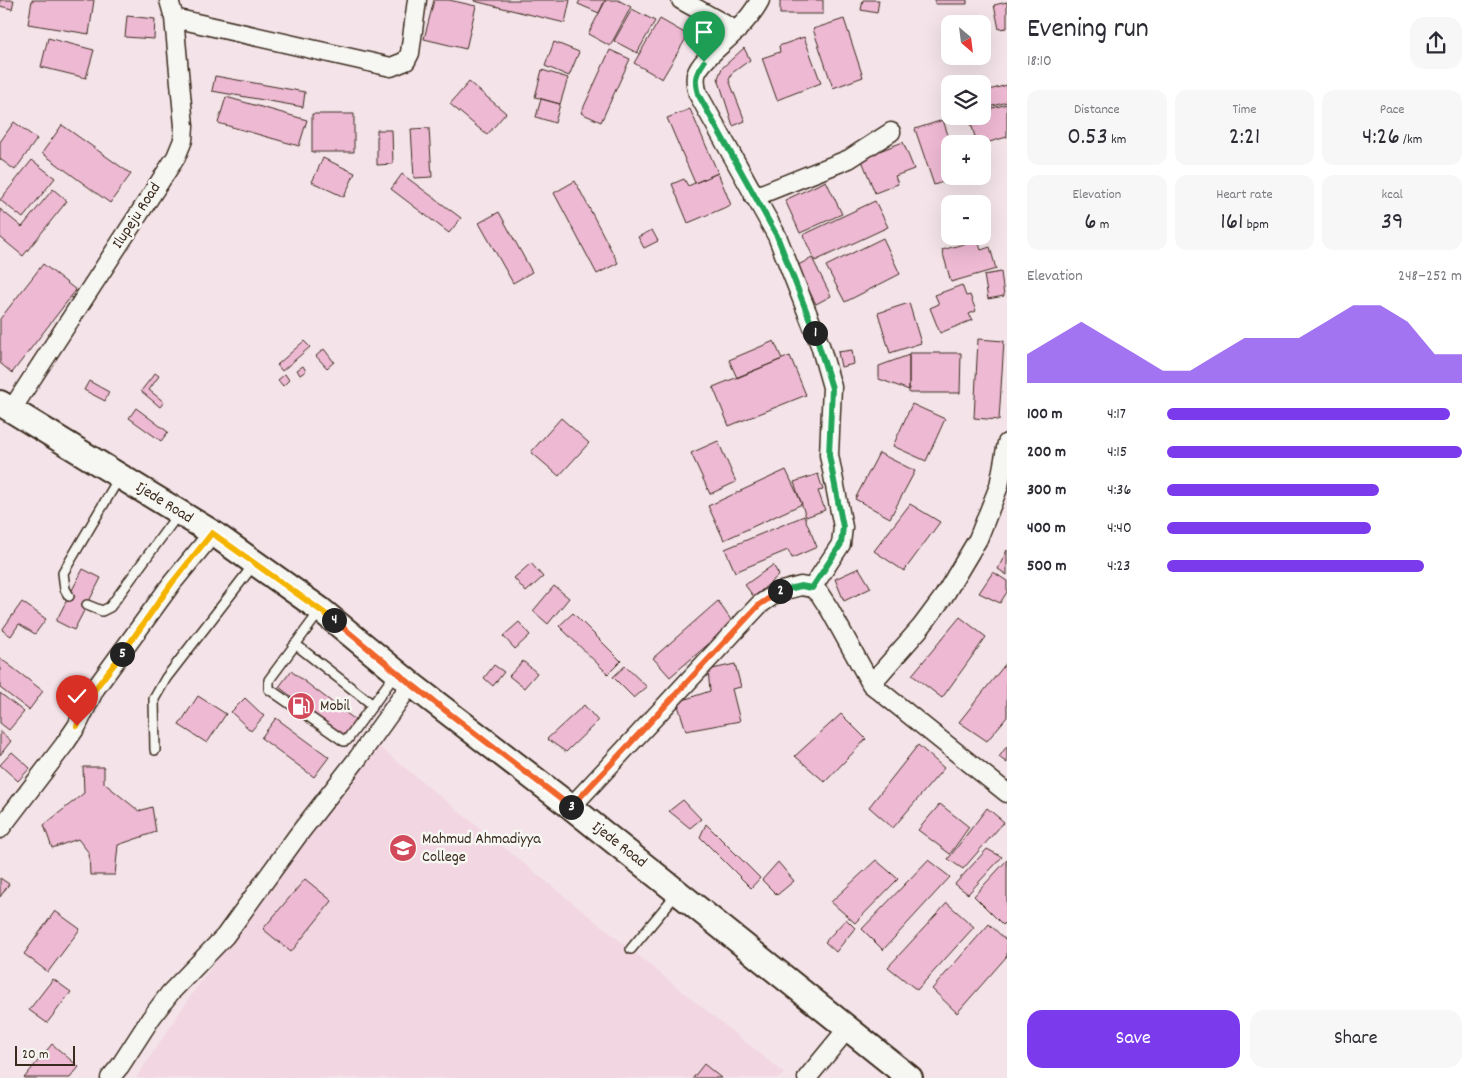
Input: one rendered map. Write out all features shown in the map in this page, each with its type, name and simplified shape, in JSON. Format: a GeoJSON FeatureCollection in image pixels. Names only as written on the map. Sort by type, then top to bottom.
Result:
{"type":"FeatureCollection","features":[{"type":"Feature","properties":{"kind":"main road","name":"Ijede Road"},"geometry":{"type":"LineString","coordinates":[[6,406],[212,533],[321,610],[404,678],[571,807],[910,1078]]}},
{"type":"Feature","properties":{"kind":"street","name":"Ilupeju Road"},"geometry":{"type":"LineString","coordinates":[[6,406],[176,156],[184,140],[174,18],[169,0]]}},
{"type":"Feature","properties":{"kind":"street"},"geometry":{"type":"LineString","coordinates":[[174,18],[391,66],[406,61],[410,53],[417,0]]}},
{"type":"Feature","properties":{"kind":"street"},"geometry":{"type":"LineString","coordinates":[[681,0],[737,31]]}},
{"type":"Feature","properties":{"kind":"street"},"geometry":{"type":"LineString","coordinates":[[760,0],[756,8],[737,31],[704,62],[696,73],[695,84],[698,94],[777,236],[820,345],[832,388],[829,455],[843,527],[841,544],[812,588]]}},
{"type":"Feature","properties":{"kind":"street"},"geometry":{"type":"LineString","coordinates":[[754,197],[849,159],[891,132]]}},
{"type":"Feature","properties":{"kind":"street"},"geometry":{"type":"LineString","coordinates":[[871,684],[922,627],[944,596],[978,539],[999,486],[1007,444]]}},
{"type":"Feature","properties":{"kind":"street"},"geometry":{"type":"LineString","coordinates":[[0,829],[77,726],[95,689],[172,583],[212,533]]}},
{"type":"Feature","properties":{"kind":"street"},"geometry":{"type":"LineString","coordinates":[[571,807],[759,605],[778,592],[801,586],[812,588],[819,593],[871,684],[1007,793]]}},
{"type":"Feature","properties":{"kind":"street"},"geometry":{"type":"LineString","coordinates":[[110,1078],[120,1066],[150,1018],[170,993],[224,936],[404,678]]}},
{"type":"Feature","properties":{"kind":"street"},"geometry":{"type":"LineString","coordinates":[[807,1078],[848,1028]]}},
{"type":"Feature","properties":{"kind":"lane"},"geometry":{"type":"LineString","coordinates":[[69,596],[65,589],[63,573],[120,476]]}},
{"type":"Feature","properties":{"kind":"lane"},"geometry":{"type":"LineString","coordinates":[[87,605],[102,611],[110,607],[179,512]]}},
{"type":"Feature","properties":{"kind":"lane"},"geometry":{"type":"LineString","coordinates":[[155,750],[154,699],[166,678],[255,563]]}},
{"type":"Feature","properties":{"kind":"lane"},"geometry":{"type":"LineString","coordinates":[[321,610],[269,680],[269,690],[344,741],[347,740],[373,705],[404,678]]}},
{"type":"Feature","properties":{"kind":"lane"},"geometry":{"type":"LineString","coordinates":[[295,644],[373,705]]}},
{"type":"Feature","properties":{"kind":"lane"},"geometry":{"type":"LineString","coordinates":[[631,949],[678,892]]}},
{"type":"Feature","properties":{"kind":"shaded area","name":"Mahmud Ahmadiyya College"},"geometry":{"type":"Polygon","coordinates":[[[378,746],[784,1073],[780,1078],[136,1078],[198,985],[378,746]]]}},
{"type":"Feature","properties":{"kind":"building"},"geometry":{"type":"Polygon","coordinates":[[[0,0],[14,0],[12,9],[0,6],[0,0]]]}},
{"type":"Feature","properties":{"kind":"building"},"geometry":{"type":"Polygon","coordinates":[[[32,0],[94,0],[89,34],[28,24],[32,0]]]}},
{"type":"Feature","properties":{"kind":"building"},"geometry":{"type":"Polygon","coordinates":[[[434,0],[449,0],[476,6],[466,49],[424,39],[434,0]]]}},
{"type":"Feature","properties":{"kind":"building"},"geometry":{"type":"Polygon","coordinates":[[[474,0],[570,0],[565,23],[474,0]]]}},
{"type":"Feature","properties":{"kind":"building"},"geometry":{"type":"Polygon","coordinates":[[[580,0],[605,0],[599,13],[578,4],[580,0]]]}},
{"type":"Feature","properties":{"kind":"building"},"geometry":{"type":"Polygon","coordinates":[[[606,0],[618,0],[631,7],[610,46],[588,34],[606,0]]]}},
{"type":"Feature","properties":{"kind":"building"},"geometry":{"type":"Polygon","coordinates":[[[780,0],[823,0],[823,14],[780,14],[780,0]]]}},
{"type":"Feature","properties":{"kind":"building"},"geometry":{"type":"Polygon","coordinates":[[[863,0],[879,0],[877,13],[861,10],[863,0]]]}},
{"type":"Feature","properties":{"kind":"building"},"geometry":{"type":"Polygon","coordinates":[[[935,0],[967,0],[967,4],[935,4],[935,0]]]}},
{"type":"Feature","properties":{"kind":"building"},"geometry":{"type":"Polygon","coordinates":[[[1007,2],[1007,28],[999,29],[994,5],[1007,2]]]}},
{"type":"Feature","properties":{"kind":"building"},"geometry":{"type":"Polygon","coordinates":[[[632,9],[655,21],[637,53],[614,41],[632,9]]]}},
{"type":"Feature","properties":{"kind":"building"},"geometry":{"type":"Polygon","coordinates":[[[127,16],[155,19],[154,39],[125,37],[127,16]]]}},
{"type":"Feature","properties":{"kind":"building"},"geometry":{"type":"Polygon","coordinates":[[[660,19],[688,35],[662,79],[634,63],[660,19]]]}},
{"type":"Feature","properties":{"kind":"building"},"geometry":{"type":"Polygon","coordinates":[[[844,19],[863,77],[833,88],[813,29],[844,19]]]}},
{"type":"Feature","properties":{"kind":"building"},"geometry":{"type":"Polygon","coordinates":[[[804,37],[821,83],[777,100],[762,58],[780,52],[779,46],[804,37]]]}},
{"type":"Feature","properties":{"kind":"building"},"geometry":{"type":"Polygon","coordinates":[[[48,38],[94,50],[86,78],[41,67],[48,38]]]}},
{"type":"Feature","properties":{"kind":"building"},"geometry":{"type":"Polygon","coordinates":[[[554,42],[579,52],[569,76],[545,66],[554,42]]]}},
{"type":"Feature","properties":{"kind":"building"},"geometry":{"type":"Polygon","coordinates":[[[744,48],[750,60],[732,73],[729,80],[745,121],[733,126],[718,78],[722,68],[744,48]]]}},
{"type":"Feature","properties":{"kind":"building"},"geometry":{"type":"Polygon","coordinates":[[[610,50],[630,59],[601,122],[581,113],[610,50]]]}},
{"type":"Feature","properties":{"kind":"building"},"geometry":{"type":"Polygon","coordinates":[[[542,70],[568,78],[560,104],[535,97],[542,70]]]}},
{"type":"Feature","properties":{"kind":"building"},"geometry":{"type":"Polygon","coordinates":[[[215,76],[305,92],[303,107],[212,91],[215,76]]]}},
{"type":"Feature","properties":{"kind":"building"},"geometry":{"type":"Polygon","coordinates":[[[469,82],[506,113],[487,135],[450,104],[469,82]]]}},
{"type":"Feature","properties":{"kind":"building"},"geometry":{"type":"Polygon","coordinates":[[[1007,85],[1007,102],[991,106],[991,89],[1007,85]]]}},
{"type":"Feature","properties":{"kind":"building"},"geometry":{"type":"Polygon","coordinates":[[[226,97],[307,120],[299,146],[218,123],[226,97]]]}},
{"type":"Feature","properties":{"kind":"building"},"geometry":{"type":"Polygon","coordinates":[[[541,99],[560,104],[555,123],[536,117],[541,99]]]}},
{"type":"Feature","properties":{"kind":"building"},"geometry":{"type":"Polygon","coordinates":[[[1007,104],[1007,137],[991,141],[991,135],[974,135],[972,125],[991,125],[991,108],[1007,104]]]}},
{"type":"Feature","properties":{"kind":"building"},"geometry":{"type":"Polygon","coordinates":[[[690,109],[718,173],[695,183],[667,118],[690,109]]]}},
{"type":"Feature","properties":{"kind":"building"},"geometry":{"type":"Polygon","coordinates":[[[312,114],[354,114],[354,152],[312,152],[312,114]]]}},
{"type":"Feature","properties":{"kind":"building"},"geometry":{"type":"Polygon","coordinates":[[[941,121],[941,125],[945,125],[948,135],[941,135],[941,183],[934,185],[915,129],[941,121]]]}},
{"type":"Feature","properties":{"kind":"building"},"geometry":{"type":"Polygon","coordinates":[[[14,122],[37,139],[15,170],[0,159],[0,142],[14,122]]]}},
{"type":"Feature","properties":{"kind":"building"},"geometry":{"type":"Polygon","coordinates":[[[62,125],[131,174],[110,203],[42,153],[62,125]]]}},
{"type":"Feature","properties":{"kind":"building"},"geometry":{"type":"Polygon","coordinates":[[[429,128],[432,177],[414,178],[411,129],[429,128]]]}},
{"type":"Feature","properties":{"kind":"building"},"geometry":{"type":"Polygon","coordinates":[[[377,130],[392,130],[393,164],[377,165],[377,130]]]}},
{"type":"Feature","properties":{"kind":"building"},"geometry":{"type":"Polygon","coordinates":[[[903,142],[914,169],[895,176],[898,184],[875,193],[861,158],[903,142]]]}},
{"type":"Feature","properties":{"kind":"building"},"geometry":{"type":"Polygon","coordinates":[[[323,158],[355,173],[344,197],[312,182],[323,158]]]}},
{"type":"Feature","properties":{"kind":"building"},"geometry":{"type":"Polygon","coordinates":[[[32,160],[55,178],[23,218],[0,200],[32,160]]]}},
{"type":"Feature","properties":{"kind":"building"},"geometry":{"type":"Polygon","coordinates":[[[718,173],[731,205],[688,223],[672,184],[684,179],[688,186],[718,173]]]}},
{"type":"Feature","properties":{"kind":"building"},"geometry":{"type":"Polygon","coordinates":[[[402,174],[461,218],[449,233],[391,189],[402,174]]]}},
{"type":"Feature","properties":{"kind":"building"},"geometry":{"type":"Polygon","coordinates":[[[575,181],[618,263],[597,274],[554,193],[575,181]]]}},
{"type":"Feature","properties":{"kind":"building"},"geometry":{"type":"Polygon","coordinates":[[[826,181],[842,214],[800,233],[785,200],[826,181]]]}},
{"type":"Feature","properties":{"kind":"building"},"geometry":{"type":"Polygon","coordinates":[[[53,189],[67,201],[23,256],[0,237],[0,209],[22,227],[53,189]]]}},
{"type":"Feature","properties":{"kind":"building"},"geometry":{"type":"Polygon","coordinates":[[[875,201],[888,227],[815,261],[803,235],[875,201]]]}},
{"type":"Feature","properties":{"kind":"building"},"geometry":{"type":"Polygon","coordinates":[[[499,212],[532,272],[513,283],[479,223],[499,212]]]}},
{"type":"Feature","properties":{"kind":"building"},"geometry":{"type":"Polygon","coordinates":[[[652,230],[658,241],[644,248],[638,237],[652,230]]]}},
{"type":"Feature","properties":{"kind":"building"},"geometry":{"type":"Polygon","coordinates":[[[883,238],[900,274],[845,302],[826,266],[883,238]]]}},
{"type":"Feature","properties":{"kind":"building"},"geometry":{"type":"Polygon","coordinates":[[[960,245],[980,245],[981,250],[990,247],[996,269],[951,282],[942,250],[960,245]]]}},
{"type":"Feature","properties":{"kind":"building"},"geometry":{"type":"Polygon","coordinates":[[[812,258],[831,296],[816,304],[796,266],[812,258]]]}},
{"type":"Feature","properties":{"kind":"building"},"geometry":{"type":"Polygon","coordinates":[[[43,264],[76,290],[12,373],[0,363],[0,319],[43,264]]]}},
{"type":"Feature","properties":{"kind":"building"},"geometry":{"type":"Polygon","coordinates":[[[1001,272],[1004,296],[988,299],[984,275],[1001,272]]]}},
{"type":"Feature","properties":{"kind":"building"},"geometry":{"type":"Polygon","coordinates":[[[962,285],[966,296],[970,295],[976,311],[969,314],[972,320],[940,333],[930,308],[939,304],[935,295],[962,285]]]}},
{"type":"Feature","properties":{"kind":"building"},"geometry":{"type":"Polygon","coordinates":[[[909,303],[921,343],[890,353],[878,313],[909,303]]]}},
{"type":"Feature","properties":{"kind":"building"},"geometry":{"type":"Polygon","coordinates":[[[978,339],[1004,341],[999,420],[974,418],[978,339]]]}},
{"type":"Feature","properties":{"kind":"building"},"geometry":{"type":"Polygon","coordinates":[[[304,341],[310,347],[282,371],[277,365],[304,341]]]}},
{"type":"Feature","properties":{"kind":"building"},"geometry":{"type":"Polygon","coordinates":[[[774,341],[782,359],[737,378],[729,360],[774,341]]]}},
{"type":"Feature","properties":{"kind":"building"},"geometry":{"type":"Polygon","coordinates":[[[324,349],[334,362],[327,368],[316,356],[324,349]]]}},
{"type":"Feature","properties":{"kind":"building"},"geometry":{"type":"Polygon","coordinates":[[[852,350],[854,364],[841,367],[838,352],[852,350]]]}},
{"type":"Feature","properties":{"kind":"building"},"geometry":{"type":"Polygon","coordinates":[[[909,353],[961,353],[960,393],[909,393],[909,353]]]}},
{"type":"Feature","properties":{"kind":"building"},"geometry":{"type":"Polygon","coordinates":[[[909,355],[909,390],[879,379],[879,366],[909,355]]]}},
{"type":"Feature","properties":{"kind":"building"},"geometry":{"type":"Polygon","coordinates":[[[790,356],[806,395],[729,426],[713,387],[790,356]]]}},
{"type":"Feature","properties":{"kind":"building"},"geometry":{"type":"Polygon","coordinates":[[[303,366],[306,371],[300,375],[297,370],[303,366]]]}},
{"type":"Feature","properties":{"kind":"building"},"geometry":{"type":"Polygon","coordinates":[[[155,373],[159,376],[149,390],[164,402],[160,407],[141,391],[155,373]]]}},
{"type":"Feature","properties":{"kind":"building"},"geometry":{"type":"Polygon","coordinates":[[[285,374],[289,380],[283,386],[278,380],[285,374]]]}},
{"type":"Feature","properties":{"kind":"building"},"geometry":{"type":"Polygon","coordinates":[[[89,381],[109,392],[105,401],[84,390],[89,381]]]}},
{"type":"Feature","properties":{"kind":"building"},"geometry":{"type":"Polygon","coordinates":[[[912,404],[945,419],[926,461],[893,446],[912,404]]]}},
{"type":"Feature","properties":{"kind":"building"},"geometry":{"type":"Polygon","coordinates":[[[136,408],[168,432],[161,441],[129,418],[136,408]]]}},
{"type":"Feature","properties":{"kind":"building"},"geometry":{"type":"Polygon","coordinates":[[[561,418],[589,443],[559,476],[531,452],[561,418]]]}},
{"type":"Feature","properties":{"kind":"building"},"geometry":{"type":"Polygon","coordinates":[[[718,441],[736,482],[710,494],[691,453],[718,441]]]}},
{"type":"Feature","properties":{"kind":"building"},"geometry":{"type":"Polygon","coordinates":[[[879,453],[915,471],[890,518],[855,499],[879,453]]]}},
{"type":"Feature","properties":{"kind":"building"},"geometry":{"type":"Polygon","coordinates":[[[786,470],[802,504],[724,540],[708,506],[786,470]]]}},
{"type":"Feature","properties":{"kind":"building"},"geometry":{"type":"Polygon","coordinates":[[[818,474],[823,490],[818,491],[825,510],[806,517],[794,482],[818,474]]]}},
{"type":"Feature","properties":{"kind":"building"},"geometry":{"type":"Polygon","coordinates":[[[910,504],[940,522],[904,571],[874,551],[910,504]]]}},
{"type":"Feature","properties":{"kind":"building"},"geometry":{"type":"Polygon","coordinates":[[[804,516],[817,547],[792,558],[788,550],[735,572],[725,549],[804,516]]]}},
{"type":"Feature","properties":{"kind":"building"},"geometry":{"type":"Polygon","coordinates":[[[1007,550],[1007,575],[998,569],[1007,550]]]}},
{"type":"Feature","properties":{"kind":"building"},"geometry":{"type":"Polygon","coordinates":[[[531,563],[543,577],[526,592],[514,578],[531,563]]]}},
{"type":"Feature","properties":{"kind":"building"},"geometry":{"type":"Polygon","coordinates":[[[773,565],[779,575],[754,597],[745,585],[773,565]]]}},
{"type":"Feature","properties":{"kind":"building"},"geometry":{"type":"Polygon","coordinates":[[[859,568],[871,588],[844,601],[835,579],[859,568]]]}},
{"type":"Feature","properties":{"kind":"building"},"geometry":{"type":"Polygon","coordinates":[[[83,569],[101,578],[74,630],[56,621],[83,569]]]}},
{"type":"Feature","properties":{"kind":"building"},"geometry":{"type":"Polygon","coordinates":[[[993,572],[1007,581],[1007,592],[1000,603],[979,593],[993,572]]]}},
{"type":"Feature","properties":{"kind":"building"},"geometry":{"type":"Polygon","coordinates":[[[554,586],[569,598],[548,624],[533,611],[554,586]]]}},
{"type":"Feature","properties":{"kind":"building"},"geometry":{"type":"Polygon","coordinates":[[[718,601],[733,623],[670,677],[653,658],[718,601]]]}},
{"type":"Feature","properties":{"kind":"building"},"geometry":{"type":"Polygon","coordinates":[[[22,602],[46,619],[35,634],[19,624],[11,636],[2,630],[22,602]]]}},
{"type":"Feature","properties":{"kind":"building"},"geometry":{"type":"Polygon","coordinates":[[[573,613],[621,661],[608,674],[559,626],[573,613]]]}},
{"type":"Feature","properties":{"kind":"building"},"geometry":{"type":"Polygon","coordinates":[[[960,617],[986,637],[942,698],[912,675],[960,617]]]}},
{"type":"Feature","properties":{"kind":"building"},"geometry":{"type":"Polygon","coordinates":[[[519,622],[530,635],[515,649],[503,636],[519,622]]]}},
{"type":"Feature","properties":{"kind":"building"},"geometry":{"type":"Polygon","coordinates":[[[0,658],[43,691],[29,710],[0,688],[0,658]]]}},
{"type":"Feature","properties":{"kind":"building"},"geometry":{"type":"Polygon","coordinates":[[[523,661],[537,673],[524,688],[509,676],[523,661]]]}},
{"type":"Feature","properties":{"kind":"building"},"geometry":{"type":"Polygon","coordinates":[[[1007,662],[1007,717],[987,741],[959,722],[1007,662]]]}},
{"type":"Feature","properties":{"kind":"building"},"geometry":{"type":"Polygon","coordinates":[[[735,664],[741,687],[732,689],[740,721],[686,731],[677,702],[710,691],[708,670],[735,664]]]}},
{"type":"Feature","properties":{"kind":"building"},"geometry":{"type":"Polygon","coordinates":[[[494,665],[504,672],[493,686],[484,678],[494,665]]]}},
{"type":"Feature","properties":{"kind":"building"},"geometry":{"type":"Polygon","coordinates":[[[625,666],[647,687],[634,698],[613,677],[625,666]]]}},
{"type":"Feature","properties":{"kind":"building"},"geometry":{"type":"Polygon","coordinates":[[[291,671],[358,722],[345,738],[279,687],[291,671]]]}},
{"type":"Feature","properties":{"kind":"building"},"geometry":{"type":"Polygon","coordinates":[[[0,693],[24,712],[9,730],[0,723],[0,693]]]}},
{"type":"Feature","properties":{"kind":"building"},"geometry":{"type":"Polygon","coordinates":[[[198,696],[226,714],[207,743],[179,725],[198,696]]]}},
{"type":"Feature","properties":{"kind":"building"},"geometry":{"type":"Polygon","coordinates":[[[245,698],[264,716],[251,731],[231,712],[245,698]]]}},
{"type":"Feature","properties":{"kind":"building"},"geometry":{"type":"Polygon","coordinates":[[[584,705],[598,721],[566,752],[547,739],[584,705]]]}},
{"type":"Feature","properties":{"kind":"building"},"geometry":{"type":"Polygon","coordinates":[[[841,714],[866,739],[825,782],[795,756],[841,714]]]}},
{"type":"Feature","properties":{"kind":"building"},"geometry":{"type":"Polygon","coordinates":[[[276,718],[329,757],[314,777],[261,738],[276,718]]]}},
{"type":"Feature","properties":{"kind":"building"},"geometry":{"type":"Polygon","coordinates":[[[0,731],[11,741],[0,755],[0,731]]]}},
{"type":"Feature","properties":{"kind":"building"},"geometry":{"type":"Polygon","coordinates":[[[918,745],[944,768],[893,828],[869,807],[918,745]]]}},
{"type":"Feature","properties":{"kind":"building"},"geometry":{"type":"Polygon","coordinates":[[[1007,746],[1007,763],[999,757],[1007,746]]]}},
{"type":"Feature","properties":{"kind":"building"},"geometry":{"type":"Polygon","coordinates":[[[12,752],[30,768],[18,781],[0,765],[12,752]]]}},
{"type":"Feature","properties":{"kind":"building"},"geometry":{"type":"Polygon","coordinates":[[[83,767],[104,767],[104,783],[139,811],[152,807],[156,832],[118,845],[115,875],[90,875],[89,853],[78,839],[52,848],[44,825],[84,793],[83,767]]]}},
{"type":"Feature","properties":{"kind":"building"},"geometry":{"type":"Polygon","coordinates":[[[683,800],[701,819],[690,828],[669,811],[683,800]]]}},
{"type":"Feature","properties":{"kind":"building"},"geometry":{"type":"Polygon","coordinates":[[[940,804],[969,827],[950,854],[918,830],[940,804]]]}},
{"type":"Feature","properties":{"kind":"building"},"geometry":{"type":"Polygon","coordinates":[[[987,808],[1004,822],[963,869],[948,859],[987,808]]]}},
{"type":"Feature","properties":{"kind":"building"},"geometry":{"type":"Polygon","coordinates":[[[706,824],[760,878],[751,888],[700,837],[706,824]]]}},
{"type":"Feature","properties":{"kind":"building"},"geometry":{"type":"Polygon","coordinates":[[[987,849],[1002,857],[968,894],[955,884],[987,849]]]}},
{"type":"Feature","properties":{"kind":"building"},"geometry":{"type":"Polygon","coordinates":[[[876,860],[898,879],[855,923],[831,902],[876,860]]]}},
{"type":"Feature","properties":{"kind":"building"},"geometry":{"type":"Polygon","coordinates":[[[928,860],[950,877],[883,950],[862,929],[928,860]]]}},
{"type":"Feature","properties":{"kind":"building"},"geometry":{"type":"Polygon","coordinates":[[[1007,860],[1007,921],[1003,925],[974,896],[1007,860]]]}},
{"type":"Feature","properties":{"kind":"building"},"geometry":{"type":"Polygon","coordinates":[[[778,862],[794,881],[777,895],[762,880],[778,862]]]}},
{"type":"Feature","properties":{"kind":"building"},"geometry":{"type":"Polygon","coordinates":[[[0,878],[9,884],[0,897],[0,878]]]}},
{"type":"Feature","properties":{"kind":"building"},"geometry":{"type":"Polygon","coordinates":[[[305,879],[332,901],[291,952],[263,929],[305,879]]]}},
{"type":"Feature","properties":{"kind":"building"},"geometry":{"type":"Polygon","coordinates":[[[947,903],[974,927],[917,990],[888,967],[947,903]]]}},
{"type":"Feature","properties":{"kind":"building"},"geometry":{"type":"Polygon","coordinates":[[[55,911],[80,929],[48,972],[24,954],[55,911]]]}},
{"type":"Feature","properties":{"kind":"building"},"geometry":{"type":"Polygon","coordinates":[[[846,919],[855,928],[836,952],[825,942],[846,919]]]}},
{"type":"Feature","properties":{"kind":"building"},"geometry":{"type":"Polygon","coordinates":[[[989,924],[1007,941],[1007,956],[957,1013],[932,989],[989,924]]]}},
{"type":"Feature","properties":{"kind":"building"},"geometry":{"type":"Polygon","coordinates":[[[53,979],[71,992],[47,1023],[29,1010],[53,979]]]}},
{"type":"Feature","properties":{"kind":"building"},"geometry":{"type":"Polygon","coordinates":[[[52,1044],[79,1067],[70,1078],[24,1078],[52,1044]]]}},
{"type":"Feature","properties":{"kind":"building"},"geometry":{"type":"Polygon","coordinates":[[[704,1064],[721,1078],[693,1078],[704,1064]]]}},
{"type":"Feature","properties":{"kind":"place","name":"Mobil"},"geometry":{"type":"Point","coordinates":[301,706]}},
{"type":"Feature","properties":{"kind":"place","name":"Mahmud Ahmadiyya College"},"geometry":{"type":"Point","coordinates":[403,848]}},
{"type":"Feature","properties":{"kind":"route"},"geometry":{"type":"LineString","coordinates":[[77,726],[95,689],[172,583],[212,533],[321,610],[411,684],[571,807],[759,605],[778,592],[801,586],[812,588],[841,544],[843,527],[829,455],[832,388],[820,345],[777,236],[698,94],[695,84],[696,73],[704,62]]}}]}
